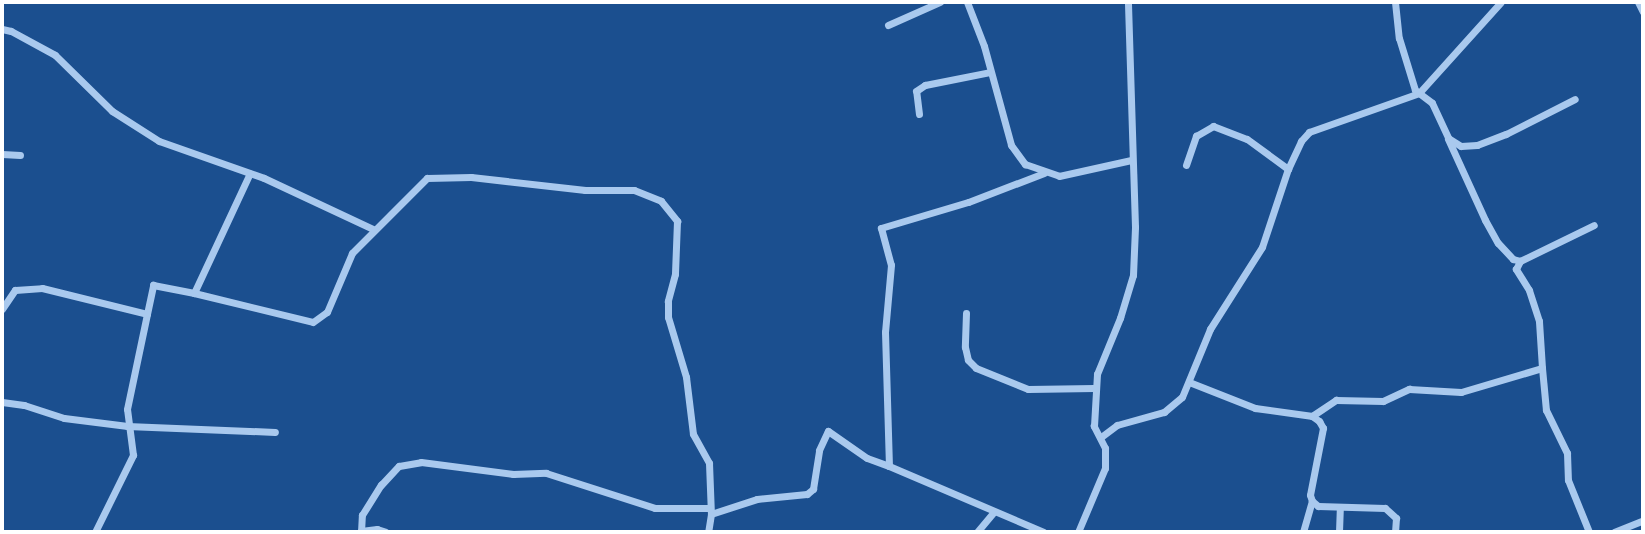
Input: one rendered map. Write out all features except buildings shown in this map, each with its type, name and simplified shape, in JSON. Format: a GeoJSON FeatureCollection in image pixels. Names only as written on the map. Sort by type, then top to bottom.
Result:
{"type":"FeatureCollection","features":[{"type":"Feature","properties":{"kind":"street"},"geometry":{"type":"LineString","coordinates":[[888,25],[940,2]]}},
{"type":"Feature","properties":{"kind":"street"},"geometry":{"type":"LineString","coordinates":[[967,2],[1012,145],[1025,164],[1044,173],[1059,176],[1131,160]]}},
{"type":"Feature","properties":{"kind":"street"},"geometry":{"type":"LineString","coordinates":[[1078,532],[1105,468],[1105,448],[1094,426],[1094,388],[1133,275],[1135,227],[1128,2]]}},
{"type":"Feature","properties":{"kind":"street"},"geometry":{"type":"LineString","coordinates":[[1395,2],[1399,38],[1419,93],[1432,103],[1498,243],[1513,259],[1520,261]]}},
{"type":"Feature","properties":{"kind":"street"},"geometry":{"type":"LineString","coordinates":[[1101,437],[1117,425],[1164,412],[1182,397],[1210,329],[1262,247],[1289,169],[1301,141],[1309,132],[1419,93],[1501,2]]}},
{"type":"Feature","properties":{"kind":"street"},"geometry":{"type":"LineString","coordinates":[[1637,2],[1643,12]]}},
{"type":"Feature","properties":{"kind":"street"},"geometry":{"type":"LineString","coordinates":[[2,29],[55,55],[112,111],[159,141],[250,173],[373,229]]}},
{"type":"Feature","properties":{"kind":"street"},"geometry":{"type":"LineString","coordinates":[[919,114],[916,92],[925,85],[990,72]]}},
{"type":"Feature","properties":{"kind":"street"},"geometry":{"type":"LineString","coordinates":[[1448,138],[1461,146],[1477,145],[1575,99]]}},
{"type":"Feature","properties":{"kind":"street"},"geometry":{"type":"LineString","coordinates":[[1186,165],[1196,136],[1213,126],[1247,139],[1289,169]]}},
{"type":"Feature","properties":{"kind":"street"},"geometry":{"type":"LineString","coordinates":[[2,154],[20,155]]}},
{"type":"Feature","properties":{"kind":"street"},"geometry":{"type":"LineString","coordinates":[[194,293],[250,173]]}},
{"type":"Feature","properties":{"kind":"street"},"geometry":{"type":"LineString","coordinates":[[889,466],[886,332],[891,265],[881,228],[968,202],[1044,173]]}},
{"type":"Feature","properties":{"kind":"street"},"geometry":{"type":"LineString","coordinates":[[95,532],[133,455],[127,426],[127,409],[153,285],[313,322],[327,312],[352,253],[373,229],[427,178],[471,177],[585,190],[634,191],[661,201],[677,221],[675,274],[668,301],[668,317],[686,377],[692,435],[709,463],[708,532]]}},
{"type":"Feature","properties":{"kind":"street"},"geometry":{"type":"LineString","coordinates":[[1589,532],[1568,480],[1567,453],[1546,410],[1539,321],[1528,290],[1516,269],[1520,261],[1594,225]]}},
{"type":"Feature","properties":{"kind":"street"},"geometry":{"type":"LineString","coordinates":[[2,309],[15,289],[42,288],[147,314]]}},
{"type":"Feature","properties":{"kind":"street"},"geometry":{"type":"LineString","coordinates":[[966,313],[965,347],[968,360],[976,368],[1028,389],[1094,388]]}},
{"type":"Feature","properties":{"kind":"street"},"geometry":{"type":"LineString","coordinates":[[1312,416],[1336,400],[1383,401],[1409,388],[1461,393],[1542,368]]}},
{"type":"Feature","properties":{"kind":"street"},"geometry":{"type":"LineString","coordinates":[[1189,382],[1255,408],[1312,416],[1323,428],[1310,495],[1312,501],[1318,506],[1385,508],[1396,518],[1395,532]]}},
{"type":"Feature","properties":{"kind":"street"},"geometry":{"type":"LineString","coordinates":[[2,402],[24,405],[64,418],[127,426],[275,432]]}},
{"type":"Feature","properties":{"kind":"street"},"geometry":{"type":"LineString","coordinates":[[386,532],[361,531],[362,515],[381,485],[399,466],[421,462],[513,474],[546,473],[655,508],[709,511],[757,499],[807,494],[813,489],[819,450],[828,431],[867,458],[1044,532]]}},
{"type":"Feature","properties":{"kind":"street"},"geometry":{"type":"LineString","coordinates":[[1303,532],[1312,501]]}},
{"type":"Feature","properties":{"kind":"street"},"geometry":{"type":"LineString","coordinates":[[1339,532],[1340,508]]}},
{"type":"Feature","properties":{"kind":"street"},"geometry":{"type":"LineString","coordinates":[[977,532],[994,512]]}},
{"type":"Feature","properties":{"kind":"street"},"geometry":{"type":"LineString","coordinates":[[1614,532],[1643,520]]}}]}
